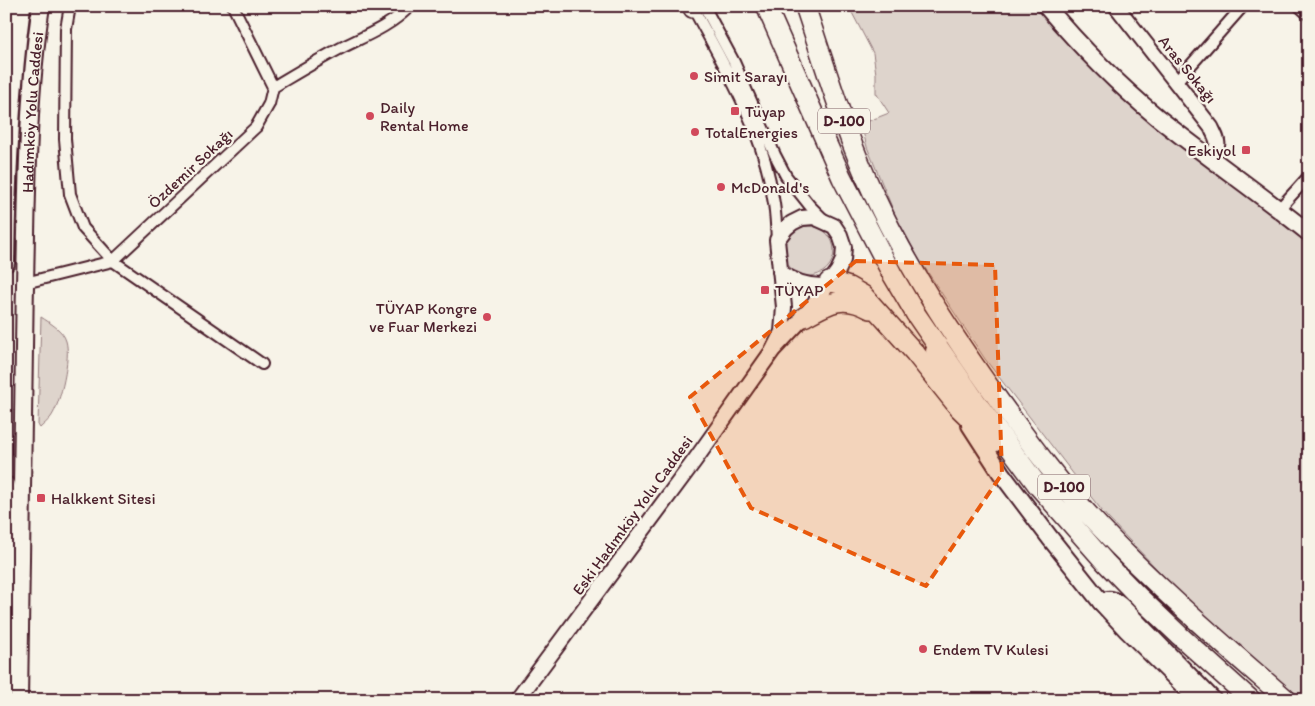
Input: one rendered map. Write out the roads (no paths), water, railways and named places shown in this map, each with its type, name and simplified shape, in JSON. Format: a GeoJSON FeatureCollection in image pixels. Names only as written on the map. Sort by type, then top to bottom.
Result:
{"type":"FeatureCollection","features":[{"type":"Feature","properties":{"kind":"highway","name":"D-100"},"geometry":{"type":"LineString","coordinates":[[766,6],[842,178],[892,274],[915,313],[979,406],[1039,487],[1119,577],[1180,636],[1251,700]]}},
{"type":"Feature","properties":{"kind":"highway","name":"D-100"},"geometry":{"type":"LineString","coordinates":[[805,6],[848,133],[873,194],[926,291],[988,386],[1047,465],[1099,526],[1187,612],[1287,700]]}},
{"type":"Feature","properties":{"kind":"highway"},"geometry":{"type":"LineString","coordinates":[[828,284],[837,283],[849,287],[862,295],[915,354],[959,408],[1028,473]]}},
{"type":"Feature","properties":{"kind":"highway"},"geometry":{"type":"LineString","coordinates":[[804,316],[825,305],[846,301],[865,306],[882,316]]}},
{"type":"Feature","properties":{"kind":"main road","name":"Hadımköy Yolu Caddesi"},"geometry":{"type":"LineString","coordinates":[[6,263],[15,73],[22,6]]}},
{"type":"Feature","properties":{"kind":"main road","name":"Hadımköy Yolu Caddesi"},"geometry":{"type":"LineString","coordinates":[[19,700],[28,152],[34,65],[41,6]]}},
{"type":"Feature","properties":{"kind":"main road"},"geometry":{"type":"LineString","coordinates":[[1046,6],[1090,54],[1156,116],[1309,233]]}},
{"type":"Feature","properties":{"kind":"main road"},"geometry":{"type":"LineString","coordinates":[[915,313],[947,378],[959,408],[1001,473],[1101,602],[1198,700]]}},
{"type":"Feature","properties":{"kind":"main road"},"geometry":{"type":"LineString","coordinates":[[6,485],[6,617]]}},
{"type":"Feature","properties":{"kind":"main road"},"geometry":{"type":"LineString","coordinates":[[1101,602],[1106,599],[1111,600],[1123,608],[1213,700]]}},
{"type":"Feature","properties":{"kind":"street"},"geometry":{"type":"LineString","coordinates":[[6,22],[10,21],[17,6]]}},
{"type":"Feature","properties":{"kind":"street"},"geometry":{"type":"LineString","coordinates":[[70,6],[66,29],[65,139],[70,194],[83,228],[113,261],[262,364]]}},
{"type":"Feature","properties":{"kind":"street"},"geometry":{"type":"LineString","coordinates":[[233,6],[273,87],[340,49],[379,30],[400,17],[410,6]]}},
{"type":"Feature","properties":{"kind":"street","name":"Aras Sokağı"},"geometry":{"type":"LineString","coordinates":[[1116,6],[1211,127],[1217,138],[1217,147],[1211,158]]}},
{"type":"Feature","properties":{"kind":"street"},"geometry":{"type":"LineString","coordinates":[[1176,82],[1243,6]]}},
{"type":"Feature","properties":{"kind":"street"},"geometry":{"type":"LineString","coordinates":[[1299,6],[1309,15]]}},
{"type":"Feature","properties":{"kind":"street","name":"Eski Hadımköy Yolu Caddesi"},"geometry":{"type":"LineString","coordinates":[[517,700],[774,350],[804,316],[838,271],[842,260],[844,247],[840,235],[834,226],[826,222],[810,206],[786,176],[729,65],[695,7]]}},
{"type":"Feature","properties":{"kind":"street"},"geometry":{"type":"LineString","coordinates":[[6,51],[15,73]]}},
{"type":"Feature","properties":{"kind":"street","name":"Eski Hadımköy Yolu Caddesi"},"geometry":{"type":"LineString","coordinates":[[729,65],[764,158],[774,198],[784,308],[782,332],[774,350]]}},
{"type":"Feature","properties":{"kind":"street","name":"Özdemir Sokağı"},"geometry":{"type":"LineString","coordinates":[[25,283],[113,261],[256,127],[269,104],[273,87]]}},
{"type":"Feature","properties":{"kind":"street"},"geometry":{"type":"LineString","coordinates":[[1279,209],[1309,176]]}},
{"type":"Feature","properties":{"kind":"street"},"geometry":{"type":"LineString","coordinates":[[777,240],[786,228],[802,218],[814,217],[826,222]]}},
{"type":"Feature","properties":{"kind":"street"},"geometry":{"type":"LineString","coordinates":[[780,272],[796,281],[818,286],[828,284]]}},
{"type":"Feature","properties":{"kind":"place","name":"Simit Sarayı"},"geometry":{"type":"Point","coordinates":[694,76]}},
{"type":"Feature","properties":{"kind":"place","name":"Tüyap"},"geometry":{"type":"Point","coordinates":[735,111]}},
{"type":"Feature","properties":{"kind":"place","name":"Daily Rental Home"},"geometry":{"type":"Point","coordinates":[370,116]}},
{"type":"Feature","properties":{"kind":"place","name":"TotalEnergies"},"geometry":{"type":"Point","coordinates":[695,132]}},
{"type":"Feature","properties":{"kind":"place","name":"Eskiyol"},"geometry":{"type":"Point","coordinates":[1246,150]}},
{"type":"Feature","properties":{"kind":"place","name":"McDonald's"},"geometry":{"type":"Point","coordinates":[721,187]}},
{"type":"Feature","properties":{"kind":"place","name":"TÜYAP"},"geometry":{"type":"Point","coordinates":[765,290]}},
{"type":"Feature","properties":{"kind":"place","name":"TÜYAP Kongre ve Fuar Merkezi"},"geometry":{"type":"Point","coordinates":[487,317]}},
{"type":"Feature","properties":{"kind":"place","name":"Halkkent Sitesi"},"geometry":{"type":"Point","coordinates":[41,498]}},
{"type":"Feature","properties":{"kind":"place","name":"Endem TV Kulesi"},"geometry":{"type":"Point","coordinates":[923,649]}}]}
